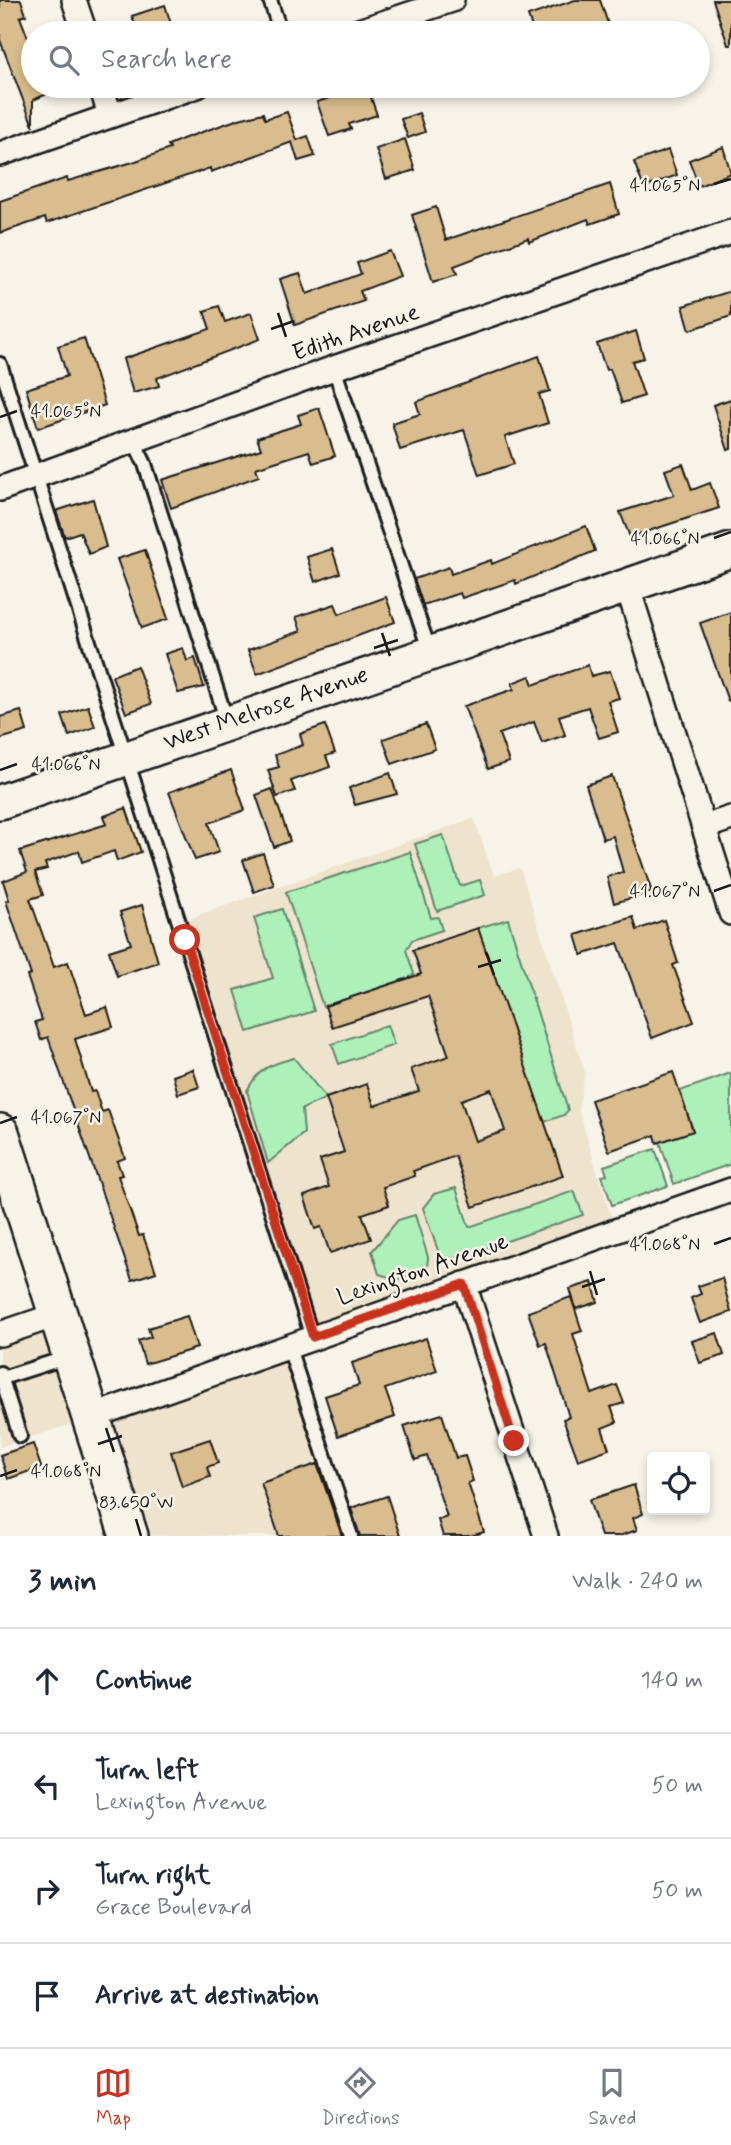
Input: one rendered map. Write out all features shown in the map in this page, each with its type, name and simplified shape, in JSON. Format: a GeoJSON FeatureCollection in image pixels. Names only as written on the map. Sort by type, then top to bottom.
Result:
{"type":"FeatureCollection","features":[{"type":"Feature","properties":{"kind":"main road"},"geometry":{"type":"LineString","coordinates":[[0,1133],[130,1536]]}},
{"type":"Feature","properties":{"kind":"street"},"geometry":{"type":"LineString","coordinates":[[74,0],[81,21]]}},
{"type":"Feature","properties":{"kind":"street"},"geometry":{"type":"LineString","coordinates":[[389,21],[452,0]]}},
{"type":"Feature","properties":{"kind":"street"},"geometry":{"type":"LineString","coordinates":[[105,98],[110,115]]}},
{"type":"Feature","properties":{"kind":"street"},"geometry":{"type":"LineString","coordinates":[[0,154],[161,98]]}},
{"type":"Feature","properties":{"kind":"street","name":"Edith Avenue"},"geometry":{"type":"LineString","coordinates":[[0,489],[334,368],[731,232]]}},
{"type":"Feature","properties":{"kind":"street","name":"West Melrose Avenue"},"geometry":{"type":"LineString","coordinates":[[0,802],[731,550]]}},
{"type":"Feature","properties":{"kind":"street"},"geometry":{"type":"LineString","coordinates":[[627,585],[731,913]]}},
{"type":"Feature","properties":{"kind":"street"},"geometry":{"type":"LineString","coordinates":[[704,827],[731,818]]}},
{"type":"Feature","properties":{"kind":"street","name":"Lexington Avenue"},"geometry":{"type":"LineString","coordinates":[[93,1416],[731,1190]]}},
{"type":"Feature","properties":{"kind":"street"},"geometry":{"type":"LineString","coordinates":[[464,1284],[546,1536]]}},
{"type":"Feature","properties":{"kind":"street"},"geometry":{"type":"LineString","coordinates":[[0,1334],[59,1314]]}},
{"type":"Feature","properties":{"kind":"lane"},"geometry":{"type":"LineString","coordinates":[[270,0],[277,21]]}},
{"type":"Feature","properties":{"kind":"lane"},"geometry":{"type":"LineString","coordinates":[[0,365],[313,1337]]}},
{"type":"Feature","properties":{"kind":"lane"},"geometry":{"type":"LineString","coordinates":[[334,368],[430,652]]}},
{"type":"Feature","properties":{"kind":"lane"},"geometry":{"type":"LineString","coordinates":[[134,441],[145,464],[227,722]]}},
{"type":"Feature","properties":{"kind":"lane"},"geometry":{"type":"LineString","coordinates":[[288,1346],[351,1536]]}},
{"type":"Feature","properties":{"kind":"lane"},"geometry":{"type":"LineString","coordinates":[[20,1436],[1,1376],[72,1356]]}},
{"type":"Feature","properties":{"kind":"shaded area"},"geometry":{"type":"Polygon","coordinates":[[[474,818],[494,876],[520,868],[585,1073],[578,1108],[615,1230],[312,1337],[179,922],[474,818]]]}},
{"type":"Feature","properties":{"kind":"shaded area"},"geometry":{"type":"Polygon","coordinates":[[[59,1314],[93,1416],[288,1345],[351,1536],[129,1536],[93,1417],[0,1447],[0,1334],[59,1314]]]}},
{"type":"Feature","properties":{"kind":"green space"},"geometry":{"type":"Polygon","coordinates":[[[443,835],[460,886],[480,880],[485,895],[437,911],[415,844],[443,835]]]}},
{"type":"Feature","properties":{"kind":"green space"},"geometry":{"type":"Polygon","coordinates":[[[410,852],[431,918],[438,917],[442,930],[412,940],[406,950],[414,974],[409,978],[323,1007],[286,892],[410,852]]]}},
{"type":"Feature","properties":{"kind":"green space"},"geometry":{"type":"Polygon","coordinates":[[[282,909],[314,1011],[248,1032],[235,990],[273,978],[254,918],[282,909]]]}},
{"type":"Feature","properties":{"kind":"green space"},"geometry":{"type":"Polygon","coordinates":[[[508,919],[568,1110],[564,1115],[544,1122],[478,928],[508,919]]]}},
{"type":"Feature","properties":{"kind":"green space"},"geometry":{"type":"Polygon","coordinates":[[[387,1025],[394,1045],[339,1064],[332,1044],[387,1025]]]}},
{"type":"Feature","properties":{"kind":"green space"},"geometry":{"type":"Polygon","coordinates":[[[294,1058],[326,1098],[302,1109],[304,1133],[268,1163],[247,1091],[266,1068],[294,1058]]]}},
{"type":"Feature","properties":{"kind":"green space"},"geometry":{"type":"Polygon","coordinates":[[[731,1073],[731,1164],[674,1184],[660,1142],[693,1130],[680,1091],[731,1073]]]}},
{"type":"Feature","properties":{"kind":"green space"},"geometry":{"type":"Polygon","coordinates":[[[367,1084],[374,1106],[410,1139],[326,1098],[367,1084]]]}},
{"type":"Feature","properties":{"kind":"green space"},"geometry":{"type":"Polygon","coordinates":[[[655,1149],[668,1186],[612,1205],[602,1176],[607,1175],[604,1166],[655,1149]]]}},
{"type":"Feature","properties":{"kind":"green space"},"geometry":{"type":"Polygon","coordinates":[[[456,1188],[469,1227],[574,1191],[583,1215],[457,1258],[441,1259],[423,1208],[434,1194],[456,1188]]]}},
{"type":"Feature","properties":{"kind":"green space"},"geometry":{"type":"Polygon","coordinates":[[[415,1215],[428,1257],[427,1270],[398,1280],[379,1274],[372,1251],[398,1220],[415,1215]]]}},
{"type":"Feature","properties":{"kind":"building"},"geometry":{"type":"Polygon","coordinates":[[[0,0],[21,0],[26,15],[20,17],[21,95],[0,40],[0,0]]]}},
{"type":"Feature","properties":{"kind":"building"},"geometry":{"type":"Polygon","coordinates":[[[575,0],[600,0],[607,21],[530,21],[528,16],[575,0]]]}},
{"type":"Feature","properties":{"kind":"building"},"geometry":{"type":"Polygon","coordinates":[[[713,0],[731,0],[731,45],[728,45],[713,0]]]}},
{"type":"Feature","properties":{"kind":"building"},"geometry":{"type":"Polygon","coordinates":[[[165,5],[170,21],[134,21],[132,16],[165,5]]]}},
{"type":"Feature","properties":{"kind":"building"},"geometry":{"type":"Polygon","coordinates":[[[22,98],[38,98],[33,100],[33,126],[22,98]]]}},
{"type":"Feature","properties":{"kind":"building"},"geometry":{"type":"Polygon","coordinates":[[[330,98],[371,98],[377,115],[349,124],[351,129],[329,136],[317,102],[330,98]]]}},
{"type":"Feature","properties":{"kind":"building"},"geometry":{"type":"Polygon","coordinates":[[[287,112],[297,140],[308,136],[315,156],[298,161],[292,142],[211,172],[210,168],[47,223],[45,218],[0,233],[0,201],[67,178],[68,181],[133,162],[170,149],[168,145],[185,138],[239,119],[263,113],[265,119],[287,112]]]}},
{"type":"Feature","properties":{"kind":"building"},"geometry":{"type":"Polygon","coordinates":[[[419,113],[425,132],[408,138],[401,119],[419,113]]]}},
{"type":"Feature","properties":{"kind":"building"},"geometry":{"type":"Polygon","coordinates":[[[405,139],[415,170],[386,179],[376,149],[405,139]]]}},
{"type":"Feature","properties":{"kind":"building"},"geometry":{"type":"Polygon","coordinates":[[[723,147],[731,173],[699,186],[689,160],[723,147]]]}},
{"type":"Feature","properties":{"kind":"building"},"geometry":{"type":"Polygon","coordinates":[[[668,150],[677,175],[644,188],[634,162],[668,150]]]}},
{"type":"Feature","properties":{"kind":"building"},"geometry":{"type":"Polygon","coordinates":[[[610,184],[619,214],[590,224],[588,219],[529,242],[528,238],[454,266],[457,274],[433,282],[412,215],[436,207],[446,240],[610,184]]]}},
{"type":"Feature","properties":{"kind":"building"},"geometry":{"type":"Polygon","coordinates":[[[390,251],[400,276],[360,291],[364,301],[295,325],[280,279],[300,273],[307,294],[361,274],[357,263],[390,251]]]}},
{"type":"Feature","properties":{"kind":"building"},"geometry":{"type":"Polygon","coordinates":[[[731,291],[731,316],[690,330],[683,306],[731,291]]]}},
{"type":"Feature","properties":{"kind":"building"},"geometry":{"type":"Polygon","coordinates":[[[219,306],[225,322],[251,313],[260,339],[157,378],[159,386],[133,393],[123,359],[210,329],[204,311],[219,306]]]}},
{"type":"Feature","properties":{"kind":"building"},"geometry":{"type":"Polygon","coordinates":[[[636,331],[644,358],[632,361],[644,396],[622,403],[610,369],[606,370],[597,344],[636,331]]]}},
{"type":"Feature","properties":{"kind":"building"},"geometry":{"type":"Polygon","coordinates":[[[84,338],[105,405],[38,428],[26,389],[67,376],[58,346],[84,338]]]}},
{"type":"Feature","properties":{"kind":"building"},"geometry":{"type":"Polygon","coordinates":[[[539,356],[550,391],[539,394],[548,423],[505,437],[514,464],[479,475],[464,430],[400,450],[392,423],[420,414],[416,402],[539,356]]]}},
{"type":"Feature","properties":{"kind":"building"},"geometry":{"type":"Polygon","coordinates":[[[731,399],[731,449],[728,450],[713,405],[731,399]]]}},
{"type":"Feature","properties":{"kind":"building"},"geometry":{"type":"Polygon","coordinates":[[[319,408],[335,456],[313,463],[309,451],[256,468],[259,476],[171,508],[162,480],[261,449],[257,438],[301,424],[298,415],[319,408]]]}},
{"type":"Feature","properties":{"kind":"building"},"geometry":{"type":"Polygon","coordinates":[[[683,464],[692,490],[710,483],[719,508],[630,537],[620,512],[674,495],[665,470],[683,464]]]}},
{"type":"Feature","properties":{"kind":"building"},"geometry":{"type":"Polygon","coordinates":[[[93,499],[106,547],[89,554],[80,532],[65,537],[56,511],[93,499]]]}},
{"type":"Feature","properties":{"kind":"building"},"geometry":{"type":"Polygon","coordinates":[[[586,526],[595,551],[516,584],[515,580],[462,598],[460,593],[423,605],[414,579],[449,567],[451,574],[491,560],[492,564],[586,526]]]}},
{"type":"Feature","properties":{"kind":"building"},"geometry":{"type":"Polygon","coordinates":[[[332,549],[340,573],[315,582],[307,557],[332,549]]]}},
{"type":"Feature","properties":{"kind":"building"},"geometry":{"type":"Polygon","coordinates":[[[145,550],[168,619],[142,628],[117,559],[145,550]]]}},
{"type":"Feature","properties":{"kind":"building"},"geometry":{"type":"Polygon","coordinates":[[[386,597],[395,622],[257,674],[248,650],[301,631],[296,617],[335,604],[339,614],[386,597]]]}},
{"type":"Feature","properties":{"kind":"building"},"geometry":{"type":"Polygon","coordinates":[[[731,612],[731,700],[728,701],[700,623],[731,612]]]}},
{"type":"Feature","properties":{"kind":"building"},"geometry":{"type":"Polygon","coordinates":[[[183,648],[187,661],[195,658],[204,687],[178,693],[165,654],[183,648]]]}},
{"type":"Feature","properties":{"kind":"building"},"geometry":{"type":"Polygon","coordinates":[[[588,665],[591,676],[610,671],[619,698],[608,701],[618,732],[599,738],[588,707],[559,716],[565,735],[542,743],[534,722],[499,734],[509,762],[488,769],[464,706],[514,689],[512,683],[530,676],[533,685],[588,665]]]}},
{"type":"Feature","properties":{"kind":"building"},"geometry":{"type":"Polygon","coordinates":[[[137,666],[151,704],[126,713],[112,676],[137,666]]]}},
{"type":"Feature","properties":{"kind":"building"},"geometry":{"type":"Polygon","coordinates":[[[88,706],[95,727],[69,736],[62,715],[88,706]]]}},
{"type":"Feature","properties":{"kind":"building"},"geometry":{"type":"Polygon","coordinates":[[[21,711],[27,731],[0,739],[0,717],[21,711]]]}},
{"type":"Feature","properties":{"kind":"building"},"geometry":{"type":"Polygon","coordinates":[[[426,724],[435,749],[392,764],[383,739],[426,724]]]}},
{"type":"Feature","properties":{"kind":"building"},"geometry":{"type":"Polygon","coordinates":[[[325,725],[335,753],[326,756],[330,767],[291,781],[295,791],[277,797],[268,770],[279,767],[275,755],[303,745],[300,734],[325,725]]]}},
{"type":"Feature","properties":{"kind":"building"},"geometry":{"type":"Polygon","coordinates":[[[231,770],[245,810],[209,823],[219,852],[195,860],[169,792],[231,770]]]}},
{"type":"Feature","properties":{"kind":"building"},"geometry":{"type":"Polygon","coordinates":[[[390,773],[397,794],[355,805],[349,788],[390,773]]]}},
{"type":"Feature","properties":{"kind":"building"},"geometry":{"type":"Polygon","coordinates":[[[612,776],[652,892],[614,903],[607,877],[623,872],[613,836],[603,839],[586,785],[612,776]]]}},
{"type":"Feature","properties":{"kind":"building"},"geometry":{"type":"Polygon","coordinates":[[[272,789],[290,841],[274,847],[256,795],[272,789]]]}},
{"type":"Feature","properties":{"kind":"building"},"geometry":{"type":"Polygon","coordinates":[[[126,808],[141,852],[117,861],[114,851],[82,862],[79,851],[45,863],[47,869],[35,872],[43,895],[30,899],[54,967],[68,962],[86,1014],[107,1007],[113,1027],[75,1039],[91,1092],[95,1091],[102,1112],[108,1110],[125,1158],[117,1161],[122,1175],[118,1176],[139,1236],[143,1235],[156,1272],[132,1280],[48,1037],[41,1040],[35,1022],[42,1020],[27,976],[31,975],[6,901],[9,900],[3,881],[27,872],[20,851],[107,824],[104,816],[126,808]]]}},
{"type":"Feature","properties":{"kind":"building"},"geometry":{"type":"Polygon","coordinates":[[[263,853],[274,885],[254,892],[243,860],[263,853]]]}},
{"type":"Feature","properties":{"kind":"building"},"geometry":{"type":"Polygon","coordinates":[[[142,905],[158,962],[117,976],[109,951],[131,944],[120,912],[142,905]]]}},
{"type":"Feature","properties":{"kind":"building"},"geometry":{"type":"Polygon","coordinates":[[[633,917],[637,930],[664,920],[678,963],[673,965],[694,1022],[652,1038],[618,943],[582,955],[576,935],[633,917]]]}},
{"type":"Feature","properties":{"kind":"building"},"geometry":{"type":"Polygon","coordinates":[[[478,928],[563,1176],[473,1207],[455,1156],[413,1171],[415,1176],[383,1187],[389,1205],[362,1214],[371,1239],[330,1253],[321,1227],[315,1229],[304,1196],[329,1187],[320,1160],[344,1152],[326,1098],[367,1084],[374,1106],[419,1091],[411,1069],[449,1056],[428,996],[332,1027],[325,1006],[421,974],[413,950],[478,928]],[[491,1089],[461,1100],[475,1141],[505,1131],[491,1089]]]}},
{"type":"Feature","properties":{"kind":"building"},"geometry":{"type":"Polygon","coordinates":[[[193,1069],[199,1087],[178,1094],[173,1076],[193,1069]]]}},
{"type":"Feature","properties":{"kind":"building"},"geometry":{"type":"Polygon","coordinates":[[[673,1072],[693,1131],[657,1143],[655,1135],[609,1151],[591,1100],[673,1072]]]}},
{"type":"Feature","properties":{"kind":"building"},"geometry":{"type":"Polygon","coordinates":[[[722,1278],[731,1312],[700,1323],[691,1298],[701,1294],[698,1286],[722,1278]]]}},
{"type":"Feature","properties":{"kind":"building"},"geometry":{"type":"Polygon","coordinates":[[[592,1282],[598,1302],[576,1309],[570,1289],[592,1282]]]}},
{"type":"Feature","properties":{"kind":"building"},"geometry":{"type":"Polygon","coordinates":[[[571,1297],[582,1331],[573,1334],[592,1394],[617,1385],[624,1403],[611,1407],[617,1422],[602,1428],[609,1449],[578,1460],[563,1419],[569,1417],[546,1343],[540,1345],[528,1312],[571,1297]]]}},
{"type":"Feature","properties":{"kind":"building"},"geometry":{"type":"Polygon","coordinates":[[[187,1316],[197,1348],[145,1364],[138,1341],[151,1337],[148,1328],[187,1316]]]}},
{"type":"Feature","properties":{"kind":"building"},"geometry":{"type":"Polygon","coordinates":[[[717,1333],[724,1355],[700,1363],[692,1341],[717,1333]]]}},
{"type":"Feature","properties":{"kind":"building"},"geometry":{"type":"Polygon","coordinates":[[[426,1338],[437,1371],[385,1389],[395,1417],[338,1436],[325,1396],[359,1385],[352,1363],[426,1338]]]}},
{"type":"Feature","properties":{"kind":"building"},"geometry":{"type":"Polygon","coordinates":[[[442,1414],[456,1458],[465,1456],[473,1481],[468,1483],[484,1532],[471,1536],[443,1536],[438,1520],[447,1517],[427,1456],[415,1460],[404,1426],[442,1414]]]}},
{"type":"Feature","properties":{"kind":"building"},"geometry":{"type":"Polygon","coordinates":[[[210,1439],[218,1463],[207,1467],[210,1477],[182,1487],[171,1452],[210,1439]]]}},
{"type":"Feature","properties":{"kind":"building"},"geometry":{"type":"Polygon","coordinates":[[[33,1444],[41,1467],[8,1479],[0,1455],[33,1444]]]}},
{"type":"Feature","properties":{"kind":"building"},"geometry":{"type":"Polygon","coordinates":[[[317,1464],[342,1536],[279,1536],[261,1483],[317,1464]]]}},
{"type":"Feature","properties":{"kind":"building"},"geometry":{"type":"Polygon","coordinates":[[[634,1485],[643,1514],[633,1518],[637,1530],[619,1536],[601,1536],[589,1500],[634,1485]]]}},
{"type":"Feature","properties":{"kind":"building"},"geometry":{"type":"Polygon","coordinates":[[[387,1496],[400,1536],[360,1536],[351,1508],[387,1496]]]}},
{"type":"Feature","properties":{"kind":"route"},"geometry":{"type":"LineString","coordinates":[[185,940],[313,1337],[464,1284],[514,1441]]}}]}
